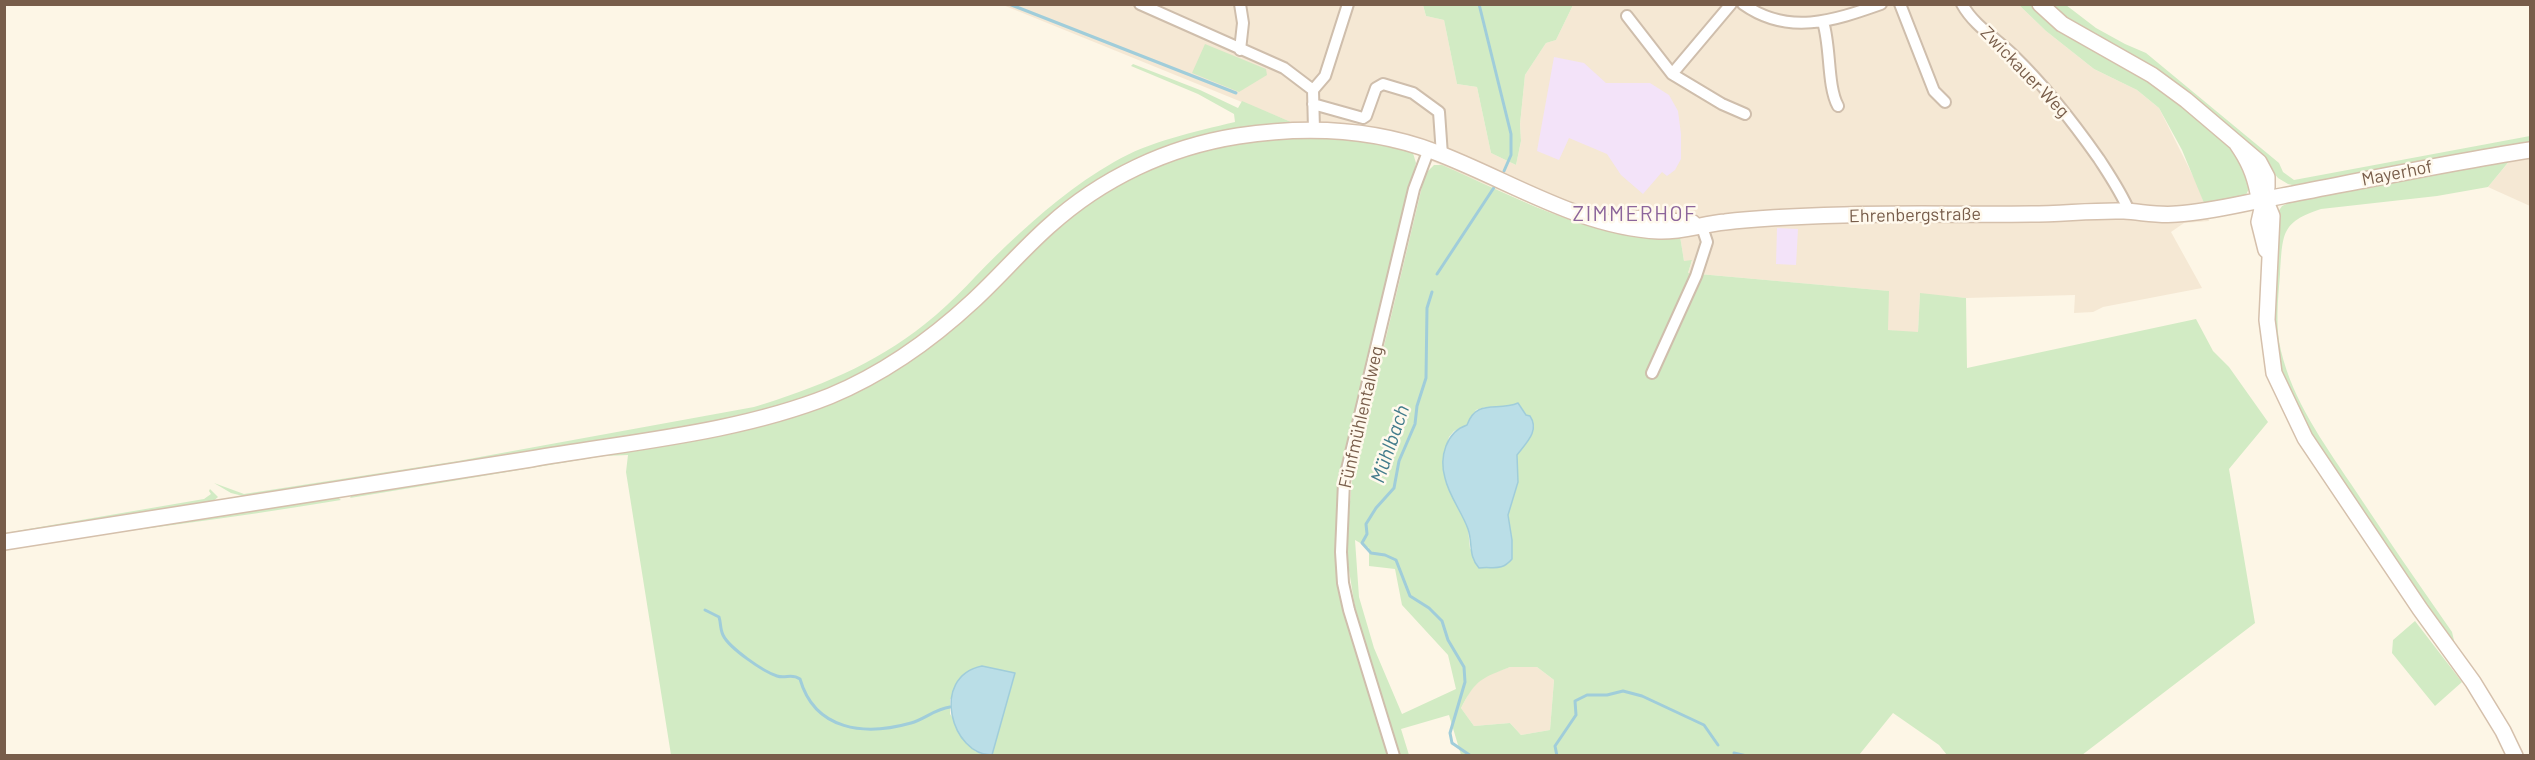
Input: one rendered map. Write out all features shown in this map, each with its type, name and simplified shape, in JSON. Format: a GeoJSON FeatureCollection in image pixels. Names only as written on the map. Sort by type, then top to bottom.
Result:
{"type":"FeatureCollection","features":[{"type":"Feature","properties":{"kind":"street"},"geometry":{"type":"LineString","coordinates":[[1140,4],[1284,68],[1313,90]]}},
{"type":"Feature","properties":{"kind":"street"},"geometry":{"type":"LineString","coordinates":[[1240,4],[1243,23],[1240,50]]}},
{"type":"Feature","properties":{"kind":"street"},"geometry":{"type":"LineString","coordinates":[[1314,130],[1313,90],[1325,76],[1348,4]]}},
{"type":"Feature","properties":{"kind":"street"},"geometry":{"type":"LineString","coordinates":[[1672,74],[1731,4]]}},
{"type":"Feature","properties":{"kind":"street"},"geometry":{"type":"LineString","coordinates":[[1743,4],[1770,20],[1795,24],[1823,22],[1857,8],[1881,4]]}},
{"type":"Feature","properties":{"kind":"street"},"geometry":{"type":"LineString","coordinates":[[1900,4],[1934,91],[1945,102]]}},
{"type":"Feature","properties":{"kind":"street","name":"Zwickauer Weg"},"geometry":{"type":"LineString","coordinates":[[1962,4],[1968,15],[2012,53],[2051,93],[2117,187],[2128,211]]}},
{"type":"Feature","properties":{"kind":"street"},"geometry":{"type":"LineString","coordinates":[[2040,4],[2062,24],[2151,75],[2186,100],[2259,162],[2266,177],[2265,199],[2260,209],[2259,222],[2268,266],[2267,320],[2274,373],[2305,438],[2420,609],[2473,682],[2503,730],[2515,756]]}},
{"type":"Feature","properties":{"kind":"street"},"geometry":{"type":"LineString","coordinates":[[1627,16],[1672,74],[1722,104],[1745,114]]}},
{"type":"Feature","properties":{"kind":"street"},"geometry":{"type":"LineString","coordinates":[[1823,22],[1828,45],[1833,97],[1838,106]]}},
{"type":"Feature","properties":{"kind":"street"},"geometry":{"type":"LineString","coordinates":[[1313,104],[1363,118],[1366,116],[1376,88],[1383,84],[1413,93],[1439,112],[1435,152]]}},
{"type":"Feature","properties":{"kind":"street","name":"Ehrenbergstraße"},"geometry":{"type":"LineString","coordinates":[[4,542],[516,461],[774,416],[833,395],[899,360],[934,336],[975,300],[1050,225],[1086,196],[1128,170],[1205,142],[1235,136],[1314,130],[1391,138],[1435,152],[1592,219],[1622,227],[1666,232],[1701,224],[1757,218],[2128,211],[2153,215],[2179,214],[2265,199]]}},
{"type":"Feature","properties":{"kind":"street","name":"Mayerhof"},"geometry":{"type":"LineString","coordinates":[[2265,199],[2426,166],[2530,150]]}},
{"type":"Feature","properties":{"kind":"street","name":"Fünfmühlentalweg"},"geometry":{"type":"LineString","coordinates":[[1394,756],[1343,583],[1341,552],[1344,482],[1414,189],[1435,152]]}},
{"type":"Feature","properties":{"kind":"street"},"geometry":{"type":"LineString","coordinates":[[1652,373],[1696,276],[1707,242],[1701,224]]}},
{"type":"Feature","properties":{"kind":"shaded area"},"geometry":{"type":"Polygon","coordinates":[[[1003,5],[1423,5],[1426,16],[1444,20],[1457,84],[1477,87],[1491,153],[1516,165],[1521,141],[1520,124],[1525,75],[1546,43],[1556,40],[1573,5],[2019,5],[2046,31],[2094,69],[2137,90],[2159,108],[2200,190],[2209,221],[2184,223],[2171,232],[2202,288],[2103,307],[2093,312],[2074,313],[2075,295],[1966,298],[1920,294],[1918,333],[1887,330],[1888,291],[1688,273],[1692,261],[1684,261],[1680,236],[1656,239],[1631,236],[1558,216],[1413,153],[1411,137],[1337,123],[1291,122],[1003,5]]]}},
{"type":"Feature","properties":{"kind":"shaded area"},"geometry":{"type":"Polygon","coordinates":[[[1554,57],[1584,63],[1606,83],[1650,83],[1669,95],[1678,111],[1681,134],[1681,159],[1675,170],[1667,176],[1662,172],[1643,194],[1621,175],[1607,154],[1569,138],[1559,160],[1537,151],[1554,57]]]}},
{"type":"Feature","properties":{"kind":"shaded area"},"geometry":{"type":"Polygon","coordinates":[[[2530,144],[2530,206],[2488,187],[2522,146],[2530,144]]]}},
{"type":"Feature","properties":{"kind":"shaded area"},"geometry":{"type":"Polygon","coordinates":[[[1777,228],[1798,229],[1796,265],[1776,264],[1777,228]]]}},
{"type":"Feature","properties":{"kind":"shaded area"},"geometry":{"type":"Polygon","coordinates":[[[1510,667],[1537,667],[1554,680],[1550,730],[1521,735],[1510,723],[1474,726],[1461,708],[1480,678],[1510,667]]]}},
{"type":"Feature","properties":{"kind":"green space"},"geometry":{"type":"Polygon","coordinates":[[[1423,5],[1573,5],[1556,40],[1546,43],[1525,75],[1520,124],[1521,141],[1516,165],[1491,153],[1477,87],[1457,84],[1444,20],[1426,16],[1423,5]]]}},
{"type":"Feature","properties":{"kind":"green space"},"geometry":{"type":"Polygon","coordinates":[[[2019,5],[2031,5],[2040,13],[2141,74],[2231,146],[2251,184],[2246,195],[2204,203],[2182,150],[2159,108],[2137,90],[2094,69],[2046,31],[2019,5]]]}},
{"type":"Feature","properties":{"kind":"green space"},"geometry":{"type":"Polygon","coordinates":[[[2047,5],[2066,5],[2096,28],[2146,53],[2279,163],[2283,172],[2294,180],[2530,136],[2530,144],[2296,186],[2288,184],[2278,178],[2255,150],[2160,72],[2093,36],[2047,5]]]}},
{"type":"Feature","properties":{"kind":"green space"},"geometry":{"type":"Polygon","coordinates":[[[1205,44],[1266,69],[1267,75],[1239,92],[1192,73],[1205,44]]]}},
{"type":"Feature","properties":{"kind":"green space"},"geometry":{"type":"Polygon","coordinates":[[[1133,64],[1200,90],[1238,108],[1242,101],[1291,122],[1193,140],[1163,150],[1105,176],[1049,215],[941,320],[898,352],[852,379],[789,405],[688,428],[247,497],[231,493],[214,483],[244,494],[458,461],[754,407],[844,374],[885,352],[925,324],[947,306],[1032,222],[1071,190],[1100,171],[1142,148],[1235,122],[1234,114],[1198,94],[1131,66],[1133,64]]]}},
{"type":"Feature","properties":{"kind":"green space"},"geometry":{"type":"Polygon","coordinates":[[[1282,136],[1332,138],[1380,145],[1413,153],[1416,163],[1339,490],[1335,544],[1338,588],[1388,755],[992,755],[1015,673],[950,699],[950,714],[975,751],[985,755],[671,755],[626,472],[628,455],[604,456],[350,498],[353,493],[470,473],[843,396],[1017,263],[1094,197],[1138,172],[1189,153],[1236,141],[1282,136]]]}},
{"type":"Feature","properties":{"kind":"green space"},"geometry":{"type":"Polygon","coordinates":[[[2511,159],[2488,187],[2437,196],[2321,209],[2308,214],[2291,225],[2283,240],[2282,249],[2278,332],[2281,351],[2293,387],[2330,453],[2452,632],[2457,653],[2328,465],[2283,383],[2272,338],[2276,215],[2282,206],[2291,202],[2511,159]]]}},
{"type":"Feature","properties":{"kind":"green space"},"geometry":{"type":"Polygon","coordinates":[[[1434,165],[1442,165],[1558,216],[1589,226],[1650,237],[1680,236],[1684,261],[1692,260],[1688,273],[1889,291],[1888,330],[1918,332],[1920,293],[1966,298],[1967,368],[2196,319],[2213,351],[2229,367],[2268,422],[2229,469],[2255,623],[2082,755],[1947,755],[1939,745],[1893,713],[1859,755],[1461,755],[1449,715],[1401,729],[1409,755],[1399,755],[1356,614],[1348,564],[1347,534],[1352,480],[1425,174],[1434,165]],[[1518,403],[1476,410],[1467,425],[1454,431],[1449,437],[1445,451],[1445,478],[1468,528],[1470,549],[1512,559],[1508,515],[1518,483],[1517,454],[1527,442],[1526,415],[1518,403]],[[1355,540],[1359,597],[1374,648],[1402,714],[1456,689],[1448,655],[1402,605],[1395,569],[1369,566],[1369,548],[1355,540]],[[1510,667],[1486,677],[1471,691],[1461,708],[1474,726],[1510,723],[1521,735],[1550,730],[1554,680],[1537,667],[1510,667]]]}},
{"type":"Feature","properties":{"kind":"green space"},"geometry":{"type":"Polygon","coordinates":[[[210,489],[218,497],[211,503],[5,536],[5,533],[204,499],[211,494],[210,489]]]}},
{"type":"Feature","properties":{"kind":"green space"},"geometry":{"type":"Polygon","coordinates":[[[334,494],[341,500],[5,550],[5,547],[334,494]]]}},
{"type":"Feature","properties":{"kind":"green space"},"geometry":{"type":"Polygon","coordinates":[[[2415,621],[2462,682],[2435,706],[2392,653],[2393,640],[2415,621]]]}},
{"type":"Feature","properties":{"kind":"water"},"geometry":{"type":"Polygon","coordinates":[[[1518,403],[1533,421],[1533,432],[1517,455],[1518,482],[1508,515],[1512,559],[1504,566],[1479,568],[1472,554],[1468,529],[1447,485],[1443,470],[1444,454],[1449,439],[1460,428],[1467,425],[1476,411],[1518,403]]]}},
{"type":"Feature","properties":{"kind":"water"},"geometry":{"type":"Polygon","coordinates":[[[982,666],[1015,673],[992,755],[978,752],[966,743],[957,730],[952,715],[951,699],[956,685],[966,673],[982,666]]]}},
{"type":"Feature","properties":{"kind":"waterway"},"geometry":{"type":"LineString","coordinates":[[1009,4],[1236,93]]}},
{"type":"Feature","properties":{"kind":"waterway","name":"Mühlbach"},"geometry":{"type":"LineString","coordinates":[[1479,4],[1511,134],[1511,155],[1504,171]]}},
{"type":"Feature","properties":{"kind":"waterway","name":"Mühlbach"},"geometry":{"type":"LineString","coordinates":[[1437,274],[1495,186]]}},
{"type":"Feature","properties":{"kind":"waterway","name":"Mühlbach"},"geometry":{"type":"LineString","coordinates":[[1432,292],[1427,308],[1426,378],[1417,406],[1415,424],[1399,461],[1394,488],[1376,508],[1366,524],[1367,534],[1362,543],[1371,553],[1385,555],[1396,560],[1410,596],[1429,608],[1442,621],[1448,640],[1464,667],[1465,682],[1450,733],[1452,743],[1471,756]]}},
{"type":"Feature","properties":{"kind":"waterway"},"geometry":{"type":"LineString","coordinates":[[705,610],[719,617],[723,635],[739,653],[771,674],[780,677],[794,676],[800,679],[807,696],[817,710],[844,725],[860,729],[894,727],[950,707]]}},
{"type":"Feature","properties":{"kind":"waterway"},"geometry":{"type":"LineString","coordinates":[[1557,756],[1555,746],[1576,715],[1575,701],[1587,695],[1607,695],[1623,691],[1642,696],[1704,725],[1718,745]]}},
{"type":"Feature","properties":{"kind":"waterway"},"geometry":{"type":"LineString","coordinates":[[1734,753],[1747,756]]}},
{"type":"Feature","properties":{"kind":"district","name":"ZIMMERHOF"},"geometry":{"type":"Point","coordinates":[1635,214]}}]}
